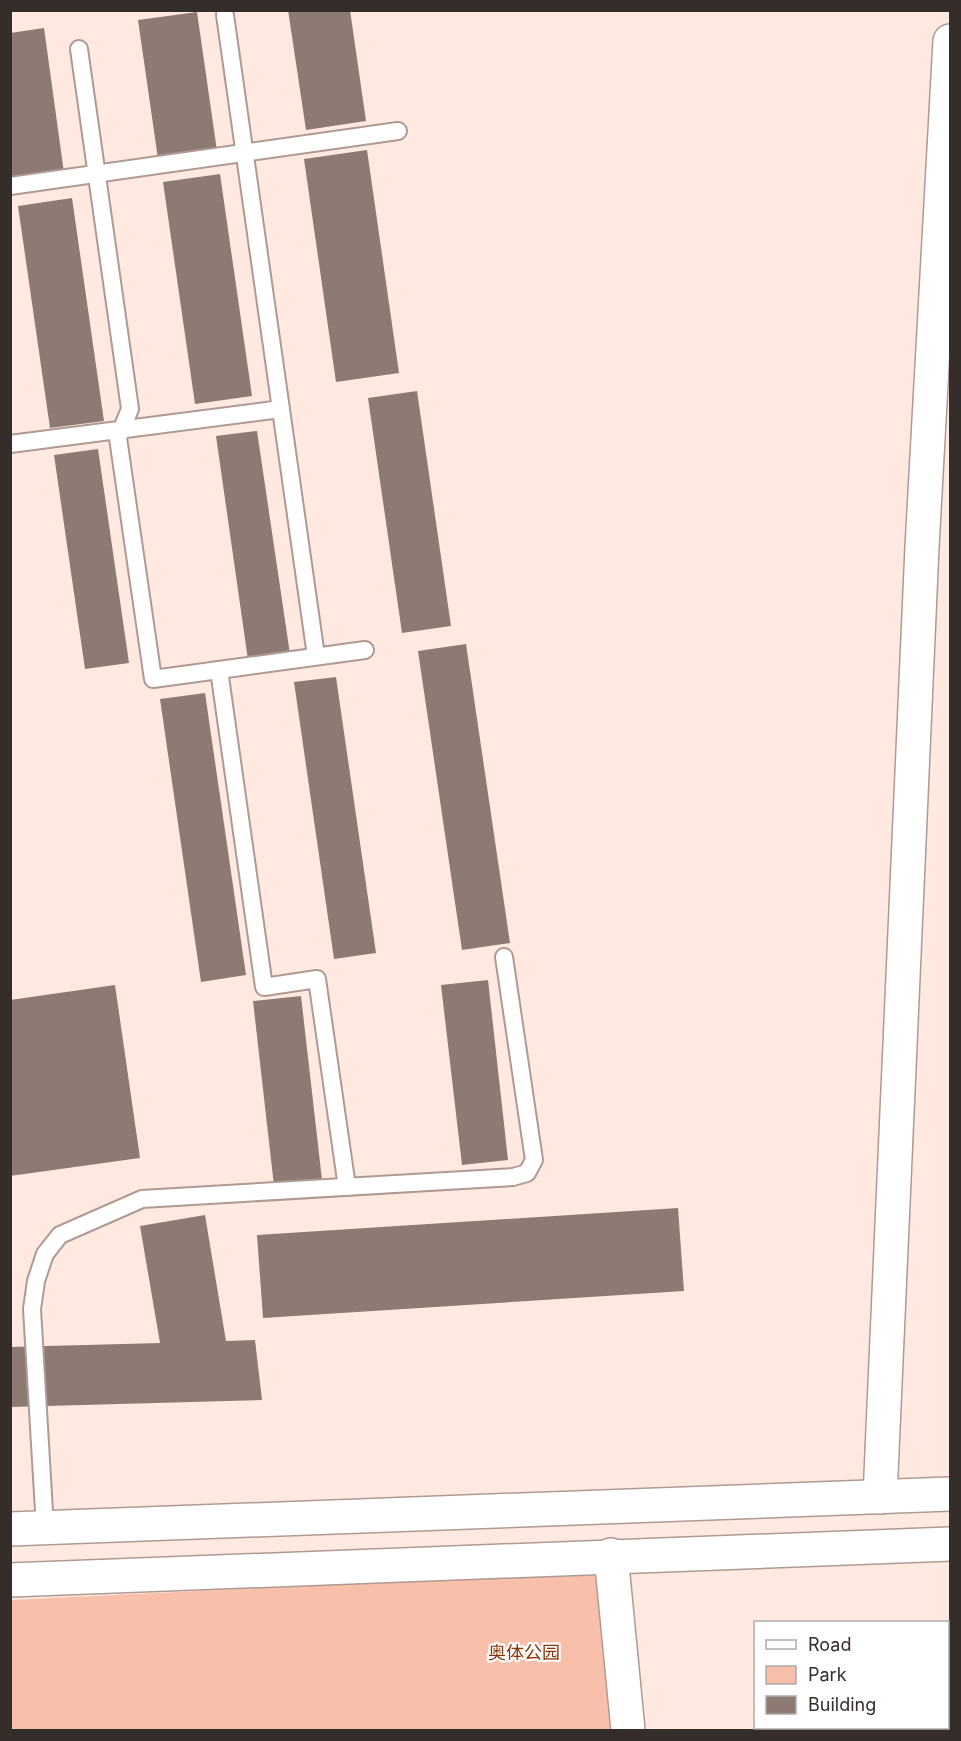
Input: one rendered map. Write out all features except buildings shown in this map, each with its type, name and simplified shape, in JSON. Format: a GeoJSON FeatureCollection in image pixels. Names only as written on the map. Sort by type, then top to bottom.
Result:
{"type":"FeatureCollection","features":[{"type":"Feature","properties":{"kind":"main road"},"geometry":{"type":"LineString","coordinates":[[880,1497],[921,559],[947,178],[951,41]]}},
{"type":"Feature","properties":{"kind":"main road"},"geometry":{"type":"LineString","coordinates":[[10,1529],[951,1494]]}},
{"type":"Feature","properties":{"kind":"main road"},"geometry":{"type":"LineString","coordinates":[[10,1580],[611,1555],[951,1544]]}},
{"type":"Feature","properties":{"kind":"main road"},"geometry":{"type":"LineString","coordinates":[[611,1555],[628,1731]]}},
{"type":"Feature","properties":{"kind":"lane"},"geometry":{"type":"LineString","coordinates":[[225,15],[316,656]]}},
{"type":"Feature","properties":{"kind":"lane"},"geometry":{"type":"LineString","coordinates":[[79,49],[130,409],[118,438],[153,679],[365,650]]}},
{"type":"Feature","properties":{"kind":"lane"},"geometry":{"type":"LineString","coordinates":[[10,186],[398,131]]}},
{"type":"Feature","properties":{"kind":"lane"},"geometry":{"type":"LineString","coordinates":[[10,444],[281,409]]}},
{"type":"Feature","properties":{"kind":"lane"},"geometry":{"type":"LineString","coordinates":[[219,670],[264,987],[318,980],[347,1187]]}},
{"type":"Feature","properties":{"kind":"lane"},"geometry":{"type":"LineString","coordinates":[[45,1528],[32,1309],[36,1281],[45,1254],[60,1234],[142,1199],[513,1177],[527,1173],[534,1160],[504,957]]}},
{"type":"Feature","properties":{"kind":"green space","name":"奥体公园"},"geometry":{"type":"Polygon","coordinates":[[[595,1572],[610,1730],[11,1730],[10,1600],[595,1572]]]}}]}
